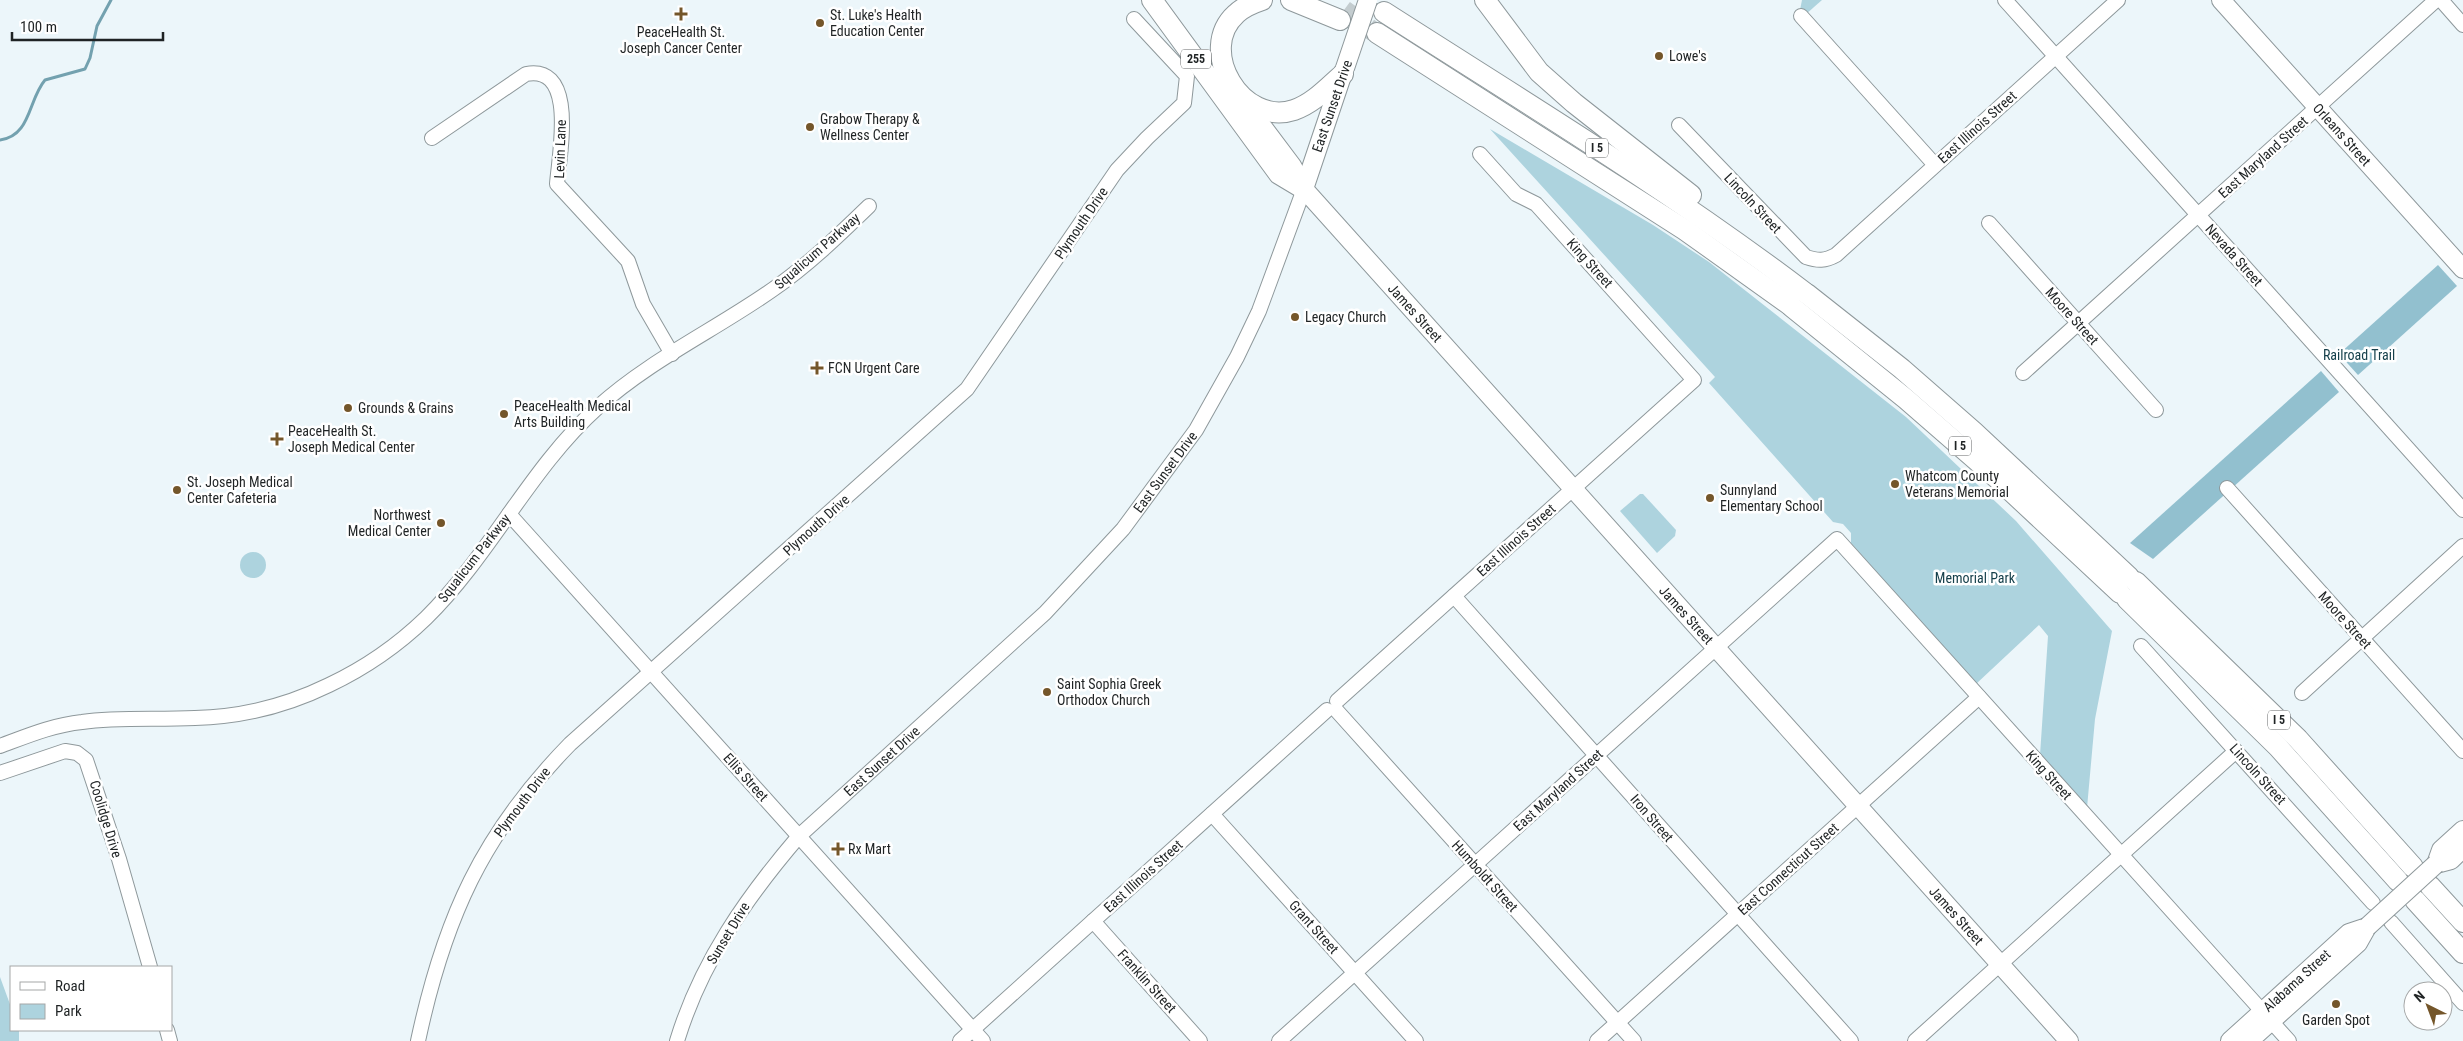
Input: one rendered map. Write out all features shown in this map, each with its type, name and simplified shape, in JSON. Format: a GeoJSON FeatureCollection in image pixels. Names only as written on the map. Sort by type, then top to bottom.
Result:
{"type":"FeatureCollection","features":[{"type":"Feature","properties":{"kind":"highway","name":"255"},"geometry":{"type":"LineString","coordinates":[[1152,0],[1279,174],[1304,189]]}},
{"type":"Feature","properties":{"kind":"highway"},"geometry":{"type":"LineString","coordinates":[[1262,0],[1235,14],[1225,30],[1222,44],[1223,62],[1236,93],[1290,166],[1304,189]]}},
{"type":"Feature","properties":{"kind":"highway"},"geometry":{"type":"LineString","coordinates":[[1291,0],[1342,15],[1326,0]]}},
{"type":"Feature","properties":{"kind":"highway"},"geometry":{"type":"LineString","coordinates":[[1485,0],[1539,72],[1574,103],[1717,215],[1732,237]]}},
{"type":"Feature","properties":{"kind":"highway","name":"I 5"},"geometry":{"type":"LineString","coordinates":[[1384,12],[1640,175],[1732,237],[1798,299]]}},
{"type":"Feature","properties":{"kind":"highway","name":"I 5"},"geometry":{"type":"LineString","coordinates":[[1376,33],[1685,230],[1798,299],[1902,369],[1974,432],[2128,588],[2278,747],[2398,880]]}},
{"type":"Feature","properties":{"kind":"highway"},"geometry":{"type":"LineString","coordinates":[[1236,93],[1262,109],[1281,112],[1292,110],[1312,101],[1344,71]]}},
{"type":"Feature","properties":{"kind":"highway","name":"I 5"},"geometry":{"type":"LineString","coordinates":[[2128,588],[2298,739],[2413,867]]}},
{"type":"Feature","properties":{"kind":"highway"},"geometry":{"type":"LineString","coordinates":[[2430,886],[2463,922]]}},
{"type":"Feature","properties":{"kind":"highway"},"geometry":{"type":"LineString","coordinates":[[2415,900],[2463,953]]}},
{"type":"Feature","properties":{"kind":"main road","name":"East Sunset Drive"},"geometry":{"type":"LineString","coordinates":[[1304,189],[1368,0]]}},
{"type":"Feature","properties":{"kind":"main road","name":"Orleans Street"},"geometry":{"type":"LineString","coordinates":[[2221,0],[2463,269]]}},
{"type":"Feature","properties":{"kind":"main road","name":"James Street"},"geometry":{"type":"LineString","coordinates":[[1304,189],[2069,1041]]}},
{"type":"Feature","properties":{"kind":"main road","name":"Alabama Street"},"geometry":{"type":"LineString","coordinates":[[2249,1041],[2267,1016],[2358,943],[2367,927],[2436,864],[2442,850],[2463,830]]}},
{"type":"Feature","properties":{"kind":"main road","name":"Alabama Street"},"geometry":{"type":"LineString","coordinates":[[2436,864],[2450,860],[2463,848]]}},
{"type":"Feature","properties":{"kind":"main road","name":"Alabama Street"},"geometry":{"type":"LineString","coordinates":[[2230,1041],[2274,1011],[2290,996],[2294,983],[2349,933],[2367,927]]}},
{"type":"Feature","properties":{"kind":"street","name":"Nevada Street"},"geometry":{"type":"LineString","coordinates":[[2005,0],[2463,510]]}},
{"type":"Feature","properties":{"kind":"street","name":"East Illinois Street"},"geometry":{"type":"LineString","coordinates":[[1836,254],[2118,0]]}},
{"type":"Feature","properties":{"kind":"street","name":"East Maryland Street"},"geometry":{"type":"LineString","coordinates":[[2023,373],[2436,0]]}},
{"type":"Feature","properties":{"kind":"street"},"geometry":{"type":"LineString","coordinates":[[2441,0],[2463,25]]}},
{"type":"Feature","properties":{"kind":"street"},"geometry":{"type":"LineString","coordinates":[[1802,16],[1935,165]]}},
{"type":"Feature","properties":{"kind":"street","name":"Plymouth Drive"},"geometry":{"type":"LineString","coordinates":[[418,1041],[433,979],[450,923],[473,873],[489,846],[527,793],[561,753],[967,389],[1117,170],[1184,103],[1187,76],[1134,19]]}},
{"type":"Feature","properties":{"kind":"street","name":"Levin Lane"},"geometry":{"type":"LineString","coordinates":[[432,138],[526,74],[535,73],[549,78],[559,91],[562,126],[557,184],[628,261],[643,304],[672,354]]}},
{"type":"Feature","properties":{"kind":"street","name":"Lincoln Street"},"geometry":{"type":"LineString","coordinates":[[1679,125],[1806,257],[1817,261],[1828,259],[1836,254]]}},
{"type":"Feature","properties":{"kind":"street","name":"King Street"},"geometry":{"type":"LineString","coordinates":[[1480,154],[1516,194],[1536,204],[1694,380]]}},
{"type":"Feature","properties":{"kind":"street","name":"East Sunset Drive"},"geometry":{"type":"LineString","coordinates":[[799,836],[1045,613],[1123,529],[1196,430],[1237,357],[1259,311],[1304,189]]}},
{"type":"Feature","properties":{"kind":"street","name":"Squalicum Parkway"},"geometry":{"type":"LineString","coordinates":[[0,746],[56,727],[78,722],[102,719],[197,718],[251,712],[301,697],[329,685],[379,657],[425,619],[454,586],[550,457],[586,418],[613,394],[772,290],[816,256],[869,206]]}},
{"type":"Feature","properties":{"kind":"street","name":"Moore Street"},"geometry":{"type":"LineString","coordinates":[[1989,223],[2156,410]]}},
{"type":"Feature","properties":{"kind":"street","name":"East Illinois Street"},"geometry":{"type":"LineString","coordinates":[[960,1041],[1334,707],[1542,516],[1694,380]]}},
{"type":"Feature","properties":{"kind":"street","name":"Moore Street"},"geometry":{"type":"LineString","coordinates":[[2227,488],[2463,751]]}},
{"type":"Feature","properties":{"kind":"street","name":"Ellis Street"},"geometry":{"type":"LineString","coordinates":[[509,514],[983,1041]]}},
{"type":"Feature","properties":{"kind":"street","name":"East Maryland Street"},"geometry":{"type":"LineString","coordinates":[[1279,1041],[1836,539]]}},
{"type":"Feature","properties":{"kind":"street","name":"King Street"},"geometry":{"type":"LineString","coordinates":[[1836,539],[2289,1041]]}},
{"type":"Feature","properties":{"kind":"street"},"geometry":{"type":"LineString","coordinates":[[2302,693],[2463,546]]}},
{"type":"Feature","properties":{"kind":"street","name":"Iron Street"},"geometry":{"type":"LineString","coordinates":[[1454,596],[1851,1041]]}},
{"type":"Feature","properties":{"kind":"street","name":"Lincoln Street"},"geometry":{"type":"LineString","coordinates":[[2141,646],[2374,903]]}},
{"type":"Feature","properties":{"kind":"street","name":"East Connecticut Street"},"geometry":{"type":"LineString","coordinates":[[1597,1041],[1979,697]]}},
{"type":"Feature","properties":{"kind":"street","name":"Humboldt Street"},"geometry":{"type":"LineString","coordinates":[[1334,707],[1634,1041]]}},
{"type":"Feature","properties":{"kind":"street","name":"Coolidge Drive"},"geometry":{"type":"LineString","coordinates":[[0,773],[65,750],[77,753],[86,760],[116,850],[150,966]]}},
{"type":"Feature","properties":{"kind":"street"},"geometry":{"type":"LineString","coordinates":[[1915,1041],[2236,750]]}},
{"type":"Feature","properties":{"kind":"street","name":"Grant Street"},"geometry":{"type":"LineString","coordinates":[[1212,814],[1416,1041]]}},
{"type":"Feature","properties":{"kind":"street","name":"Sunset Drive"},"geometry":{"type":"LineString","coordinates":[[677,1041],[696,990],[731,924],[765,876],[799,836]]}},
{"type":"Feature","properties":{"kind":"street","name":"Franklin Street"},"geometry":{"type":"LineString","coordinates":[[1093,921],[1200,1041]]}},
{"type":"Feature","properties":{"kind":"street"},"geometry":{"type":"LineString","coordinates":[[2391,922],[2463,1003]]}},
{"type":"Feature","properties":{"kind":"green space"},"geometry":{"type":"Polygon","coordinates":[[[1802,0],[1822,0],[1805,15],[1800,10],[1802,0]]]}},
{"type":"Feature","properties":{"kind":"green space","name":"Memorial Park"},"geometry":{"type":"Polygon","coordinates":[[[1490,129],[1653,225],[1709,262],[1906,417],[2016,521],[2112,631],[2095,719],[2087,808],[2040,755],[2048,636],[2039,625],[1976,684],[1851,543],[1851,533],[1843,524],[1833,522],[1709,383],[1715,377],[1490,129]]]}},
{"type":"Feature","properties":{"kind":"green space","name":"Railroad Trail"},"geometry":{"type":"Polygon","coordinates":[[[2438,265],[2457,286],[2358,375],[2339,354],[2438,265]]]}},
{"type":"Feature","properties":{"kind":"green space","name":"Railroad Trail"},"geometry":{"type":"Polygon","coordinates":[[[2321,371],[2339,392],[2153,559],[2130,543],[2321,371]]]}},
{"type":"Feature","properties":{"kind":"green space"},"geometry":{"type":"Polygon","coordinates":[[[1640,494],[1643,494],[1676,530],[1675,536],[1657,553],[1620,511],[1640,494]]]}},
{"type":"Feature","properties":{"kind":"green space"},"geometry":{"type":"Polygon","coordinates":[[[253,552],[262,556],[266,565],[262,574],[253,578],[244,574],[240,565],[244,556],[253,552]]]}},
{"type":"Feature","properties":{"kind":"green space"},"geometry":{"type":"Polygon","coordinates":[[[0,977],[10,1004],[10,1031],[19,1031],[19,1041],[0,1041],[0,977]]]}},
{"type":"Feature","properties":{"kind":"waterway"},"geometry":{"type":"LineString","coordinates":[[0,140],[18,132],[28,116],[39,88],[45,80],[85,69],[90,58],[97,26],[111,0]]}},
{"type":"Feature","properties":{"kind":"tunnel"},"geometry":{"type":"LineString","coordinates":[[1344,10],[1374,32]]}},
{"type":"Feature","properties":{"kind":"place","name":"PeaceHealth St. Joseph Cancer Center"},"geometry":{"type":"Point","coordinates":[681,14]}},
{"type":"Feature","properties":{"kind":"place","name":"St. Luke's Health Education Center"},"geometry":{"type":"Point","coordinates":[820,23]}},
{"type":"Feature","properties":{"kind":"place","name":"Lowe's"},"geometry":{"type":"Point","coordinates":[1659,56]}},
{"type":"Feature","properties":{"kind":"place","name":"Grabow Therapy & Wellness Center"},"geometry":{"type":"Point","coordinates":[810,127]}},
{"type":"Feature","properties":{"kind":"place","name":"Legacy Church"},"geometry":{"type":"Point","coordinates":[1295,317]}},
{"type":"Feature","properties":{"kind":"place","name":"FCN Urgent Care"},"geometry":{"type":"Point","coordinates":[817,368]}},
{"type":"Feature","properties":{"kind":"place","name":"Grounds & Grains"},"geometry":{"type":"Point","coordinates":[348,408]}},
{"type":"Feature","properties":{"kind":"place","name":"PeaceHealth Medical Arts Building"},"geometry":{"type":"Point","coordinates":[504,414]}},
{"type":"Feature","properties":{"kind":"place","name":"PeaceHealth St. Joseph Medical Center"},"geometry":{"type":"Point","coordinates":[277,439]}},
{"type":"Feature","properties":{"kind":"place","name":"Whatcom County Veterans Memorial"},"geometry":{"type":"Point","coordinates":[1895,484]}},
{"type":"Feature","properties":{"kind":"place","name":"St. Joseph Medical Center Cafeteria"},"geometry":{"type":"Point","coordinates":[177,490]}},
{"type":"Feature","properties":{"kind":"place","name":"Sunnyland Elementary School"},"geometry":{"type":"Point","coordinates":[1710,498]}},
{"type":"Feature","properties":{"kind":"place","name":"Northwest Medical Center"},"geometry":{"type":"Point","coordinates":[441,523]}},
{"type":"Feature","properties":{"kind":"place","name":"Saint Sophia Greek Orthodox Church"},"geometry":{"type":"Point","coordinates":[1047,692]}},
{"type":"Feature","properties":{"kind":"place","name":"Rx Mart"},"geometry":{"type":"Point","coordinates":[838,849]}},
{"type":"Feature","properties":{"kind":"place","name":"Garden Spot"},"geometry":{"type":"Point","coordinates":[2336,1004]}}]}
